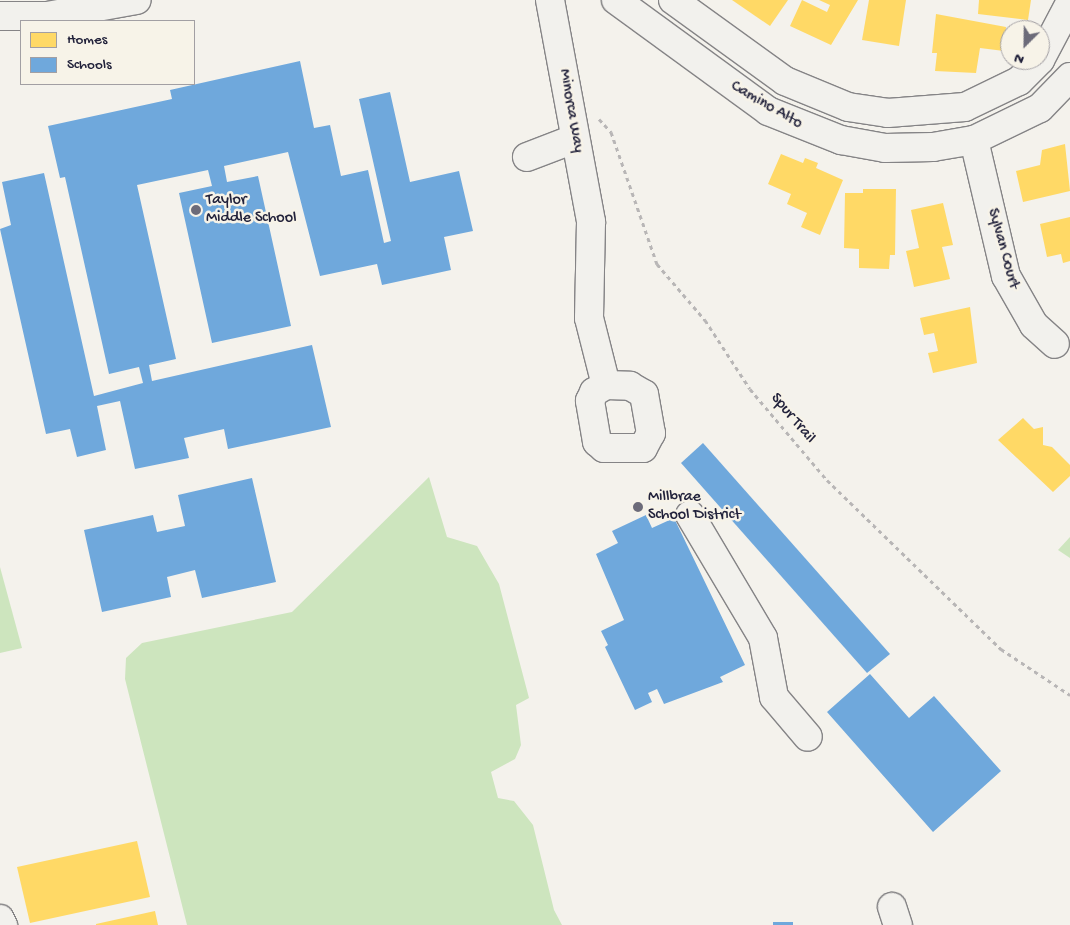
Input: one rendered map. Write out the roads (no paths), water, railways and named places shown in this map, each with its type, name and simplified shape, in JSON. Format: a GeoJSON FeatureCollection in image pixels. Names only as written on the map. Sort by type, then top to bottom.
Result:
{"type":"FeatureCollection","features":[{"type":"Feature","properties":{"kind":"street"},"geometry":{"type":"LineString","coordinates":[[0,16],[47,16],[137,0]]}},
{"type":"Feature","properties":{"kind":"street","name":"Minorca Way"},"geometry":{"type":"LineString","coordinates":[[550,0],[591,222],[589,318],[606,385]]}},
{"type":"Feature","properties":{"kind":"street","name":"Camino Alto"},"geometry":{"type":"LineString","coordinates":[[616,0],[735,90],[802,128],[885,148],[933,147],[974,140],[1040,108],[1070,77]]}},
{"type":"Feature","properties":{"kind":"street","name":"Camino Alto"},"geometry":{"type":"LineString","coordinates":[[672,0],[785,82],[848,107],[888,114],[965,107],[1019,81],[1030,70]]}},
{"type":"Feature","properties":{"kind":"street","name":"Camino Alto"},"geometry":{"type":"LineString","coordinates":[[1050,41],[1070,4]]}},
{"type":"Feature","properties":{"kind":"street"},"geometry":{"type":"LineString","coordinates":[[527,157],[572,127]]}},
{"type":"Feature","properties":{"kind":"street","name":"Sylvan Court"},"geometry":{"type":"LineString","coordinates":[[974,140],[1006,276],[1034,325],[1055,344]]}},
{"type":"Feature","properties":{"kind":"street"},"geometry":{"type":"LineString","coordinates":[[690,514],[763,638],[774,697],[808,737]]}},
{"type":"Feature","properties":{"kind":"street"},"geometry":{"type":"LineString","coordinates":[[0,919],[3,925]]}},
{"type":"Feature","properties":{"kind":"place","name":"Taylor Middle School"},"geometry":{"type":"Point","coordinates":[196,210]}},
{"type":"Feature","properties":{"kind":"place","name":"Millbrae School District"},"geometry":{"type":"Point","coordinates":[638,507]}}]}
